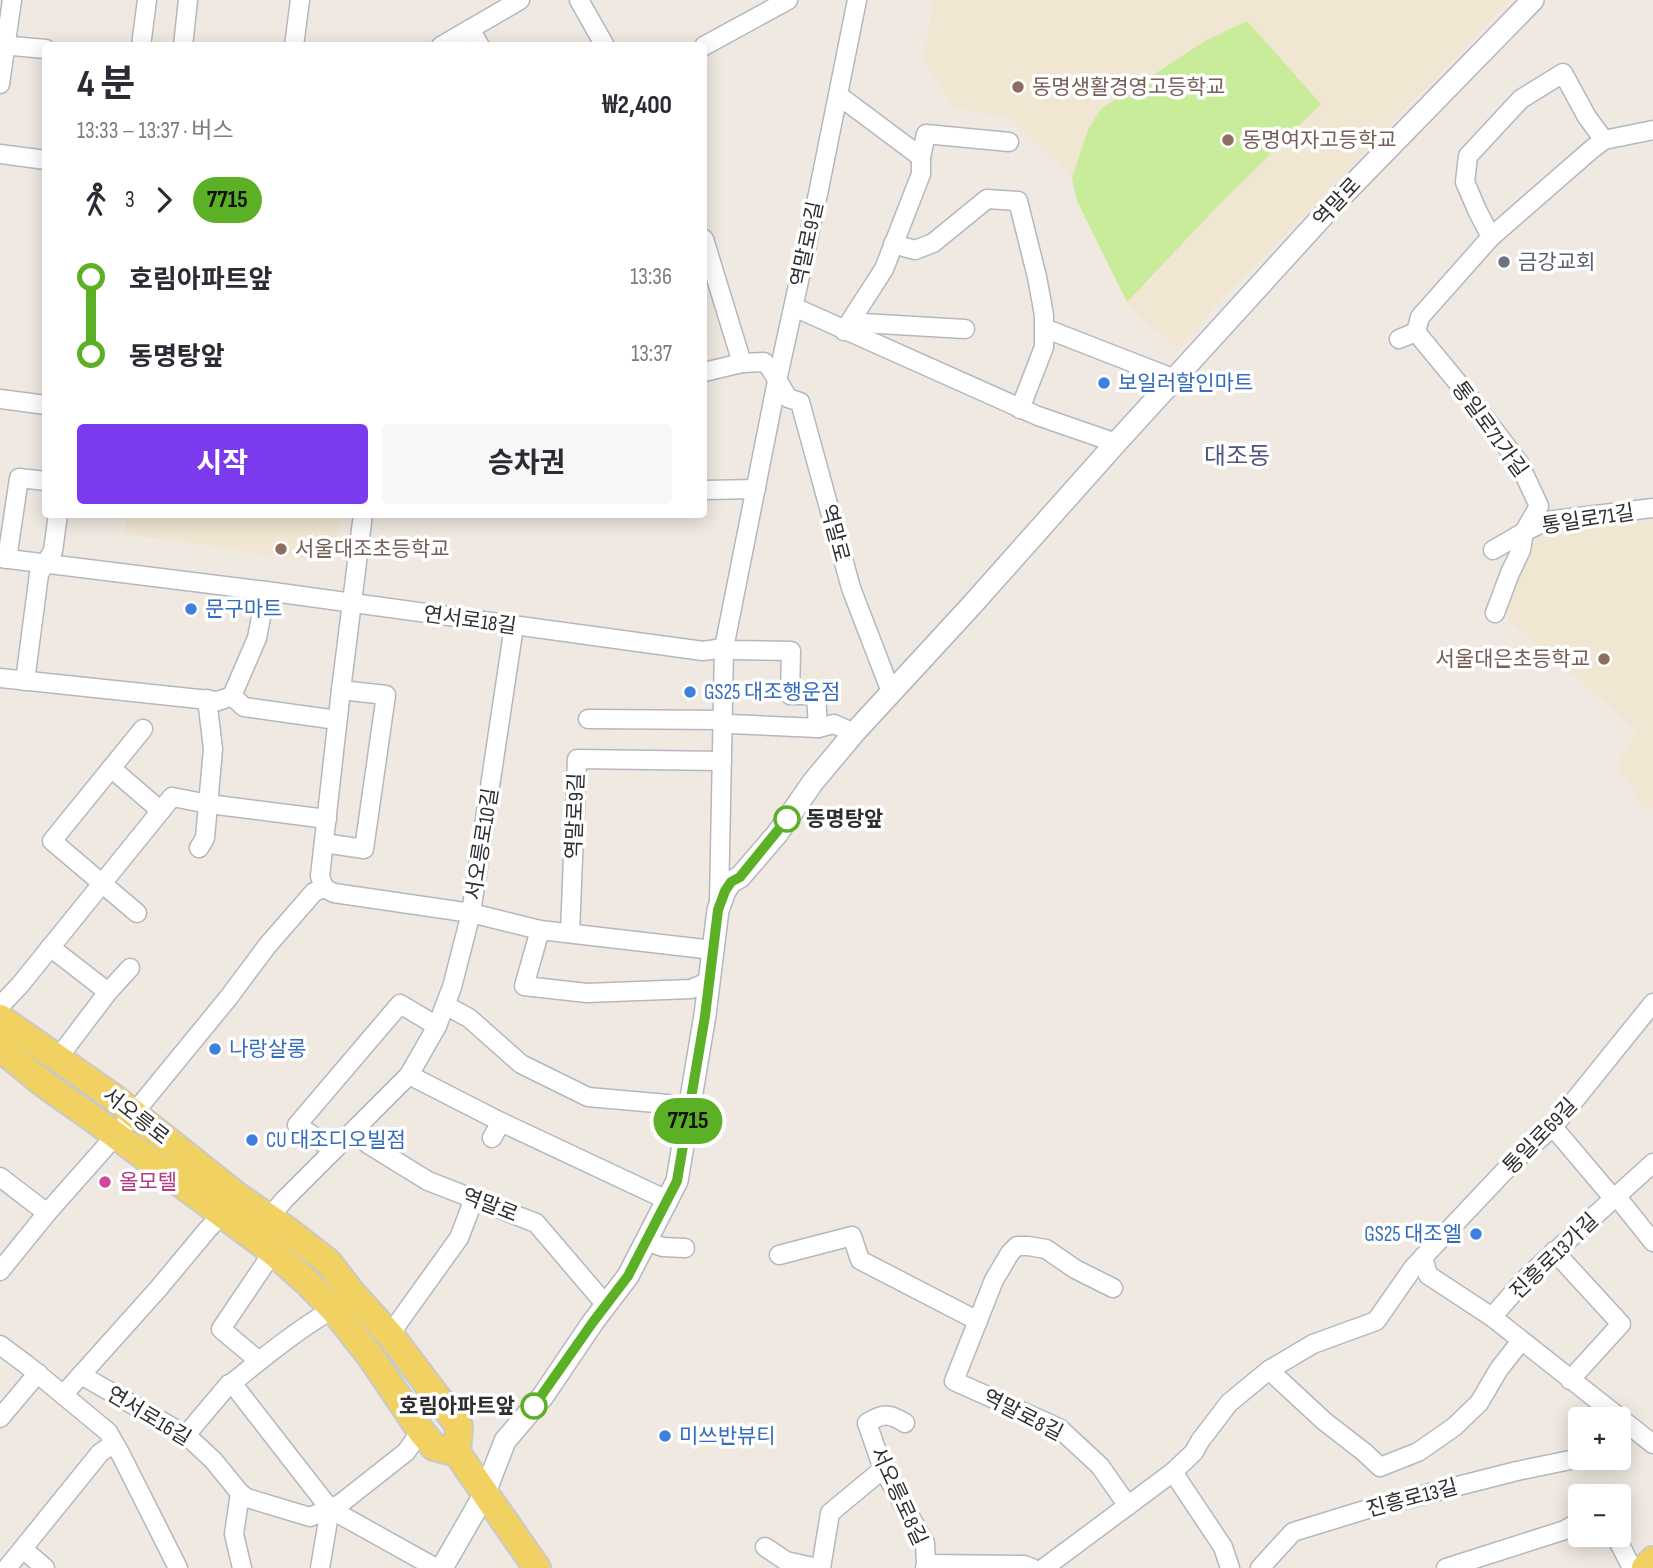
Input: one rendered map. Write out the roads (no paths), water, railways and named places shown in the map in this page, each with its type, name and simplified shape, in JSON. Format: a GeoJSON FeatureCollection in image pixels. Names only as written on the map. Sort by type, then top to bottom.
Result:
{"type":"FeatureCollection","features":[{"type":"Feature","properties":{"kind":"main road","name":"서오릉로"},"geometry":{"type":"LineString","coordinates":[[0,1018],[134,1113],[236,1195],[328,1262],[391,1336],[459,1426],[457,1453],[537,1568]]}},
{"type":"Feature","properties":{"kind":"main road","name":"서오릉로"},"geometry":{"type":"LineString","coordinates":[[0,1048],[44,1084],[274,1252],[333,1309],[371,1357],[434,1447],[457,1453]]}},
{"type":"Feature","properties":{"kind":"main road"},"geometry":{"type":"LineString","coordinates":[[1645,1568],[1653,1560]]}},
{"type":"Feature","properties":{"kind":"street"},"geometry":{"type":"LineString","coordinates":[[0,84],[3,45],[12,0]]}},
{"type":"Feature","properties":{"kind":"street"},"geometry":{"type":"LineString","coordinates":[[142,42],[147,0]]}},
{"type":"Feature","properties":{"kind":"street"},"geometry":{"type":"LineString","coordinates":[[183,42],[188,0]]}},
{"type":"Feature","properties":{"kind":"street"},"geometry":{"type":"LineString","coordinates":[[295,42],[300,0]]}},
{"type":"Feature","properties":{"kind":"street"},"geometry":{"type":"LineString","coordinates":[[448,42],[520,0]]}},
{"type":"Feature","properties":{"kind":"street"},"geometry":{"type":"LineString","coordinates":[[579,0],[603,42]]}},
{"type":"Feature","properties":{"kind":"street"},"geometry":{"type":"LineString","coordinates":[[707,44],[788,0]]}},
{"type":"Feature","properties":{"kind":"street","name":"역말로9길"},"geometry":{"type":"LineString","coordinates":[[719,907],[724,648],[857,0]]}},
{"type":"Feature","properties":{"kind":"street","name":"역말로"},"geometry":{"type":"LineString","coordinates":[[442,1568],[484,1495],[505,1441],[543,1395],[628,1276],[677,1181],[710,981],[719,907],[731,882],[740,877],[777,834],[813,782],[854,733],[1116,443],[1332,206],[1533,0]]}},
{"type":"Feature","properties":{"kind":"street"},"geometry":{"type":"LineString","coordinates":[[470,29],[478,42]]}},
{"type":"Feature","properties":{"kind":"street"},"geometry":{"type":"LineString","coordinates":[[3,45],[42,49]]}},
{"type":"Feature","properties":{"kind":"street"},"geometry":{"type":"LineString","coordinates":[[1491,237],[1465,182],[1468,156],[1521,99],[1563,73],[1587,117],[1604,140]]}},
{"type":"Feature","properties":{"kind":"street"},"geometry":{"type":"LineString","coordinates":[[838,95],[921,157]]}},
{"type":"Feature","properties":{"kind":"street","name":"통일로71가길"},"geometry":{"type":"LineString","coordinates":[[1524,532],[1539,506],[1519,463],[1463,389],[1407,336],[1420,317],[1491,237],[1604,140],[1653,130]]}},
{"type":"Feature","properties":{"kind":"street"},"geometry":{"type":"LineString","coordinates":[[844,331],[884,269],[920,174],[926,134],[1009,142]]}},
{"type":"Feature","properties":{"kind":"street"},"geometry":{"type":"LineString","coordinates":[[0,154],[42,159]]}},
{"type":"Feature","properties":{"kind":"street"},"geometry":{"type":"LineString","coordinates":[[893,244],[915,250],[933,243],[987,199],[1018,201],[1044,316],[1044,347],[1020,409]]}},
{"type":"Feature","properties":{"kind":"street"},"geometry":{"type":"LineString","coordinates":[[707,249],[742,363],[707,371]]}},
{"type":"Feature","properties":{"kind":"street"},"geometry":{"type":"LineString","coordinates":[[794,307],[1020,409],[1116,443]]}},
{"type":"Feature","properties":{"kind":"street"},"geometry":{"type":"LineString","coordinates":[[844,331],[862,323],[965,329]]}},
{"type":"Feature","properties":{"kind":"street"},"geometry":{"type":"LineString","coordinates":[[1044,328],[1175,379]]}},
{"type":"Feature","properties":{"kind":"street","name":"역말로"},"geometry":{"type":"LineString","coordinates":[[742,363],[764,362],[788,398],[800,402],[850,588],[891,692]]}},
{"type":"Feature","properties":{"kind":"street"},"geometry":{"type":"LineString","coordinates":[[0,399],[42,404]]}},
{"type":"Feature","properties":{"kind":"street"},"geometry":{"type":"LineString","coordinates":[[4,558],[19,478],[42,481]]}},
{"type":"Feature","properties":{"kind":"street"},"geometry":{"type":"LineString","coordinates":[[707,490],[756,488]]}},
{"type":"Feature","properties":{"kind":"street","name":"통일로71길"},"geometry":{"type":"LineString","coordinates":[[1493,550],[1546,521],[1653,508]]}},
{"type":"Feature","properties":{"kind":"street"},"geometry":{"type":"LineString","coordinates":[[25,681],[39,574],[53,551],[57,518]]}},
{"type":"Feature","properties":{"kind":"street"},"geometry":{"type":"LineString","coordinates":[[0,1271],[116,1135],[267,947],[314,892],[324,888],[320,876],[362,518]]}},
{"type":"Feature","properties":{"kind":"street"},"geometry":{"type":"LineString","coordinates":[[1495,613],[1521,550],[1524,532]]}},
{"type":"Feature","properties":{"kind":"street","name":"연서로18길"},"geometry":{"type":"LineString","coordinates":[[4,558],[703,651],[724,648],[791,651],[790,695],[816,695],[818,728]]}},
{"type":"Feature","properties":{"kind":"street"},"geometry":{"type":"LineString","coordinates":[[0,678],[218,701],[232,696],[257,638],[266,591]]}},
{"type":"Feature","properties":{"kind":"street","name":"서오릉로10길"},"geometry":{"type":"LineString","coordinates":[[324,888],[334,893],[471,913],[514,626]]}},
{"type":"Feature","properties":{"kind":"street"},"geometry":{"type":"LineString","coordinates":[[324,843],[364,849],[386,695],[341,690]]}},
{"type":"Feature","properties":{"kind":"street"},"geometry":{"type":"LineString","coordinates":[[232,696],[244,706],[337,720]]}},
{"type":"Feature","properties":{"kind":"street"},"geometry":{"type":"LineString","coordinates":[[198,848],[205,838],[213,749],[207,699]]}},
{"type":"Feature","properties":{"kind":"street"},"geometry":{"type":"LineString","coordinates":[[588,719],[723,720],[730,724],[818,728],[834,724],[854,733]]}},
{"type":"Feature","properties":{"kind":"street"},"geometry":{"type":"LineString","coordinates":[[136,913],[52,841],[143,729]]}},
{"type":"Feature","properties":{"kind":"street","name":"역말로9길"},"geometry":{"type":"LineString","coordinates":[[570,933],[577,759],[722,761]]}},
{"type":"Feature","properties":{"kind":"street"},"geometry":{"type":"LineString","coordinates":[[111,768],[161,811]]}},
{"type":"Feature","properties":{"kind":"street"},"geometry":{"type":"LineString","coordinates":[[0,1006],[172,797],[327,819]]}},
{"type":"Feature","properties":{"kind":"street"},"geometry":{"type":"LineString","coordinates":[[269,1218],[409,1075],[437,1026],[452,987],[471,913],[540,930],[713,950]]}},
{"type":"Feature","properties":{"kind":"street"},"geometry":{"type":"LineString","coordinates":[[540,930],[524,986],[587,993],[691,989],[710,981]]}},
{"type":"Feature","properties":{"kind":"street"},"geometry":{"type":"LineString","coordinates":[[50,947],[108,992]]}},
{"type":"Feature","properties":{"kind":"street"},"geometry":{"type":"LineString","coordinates":[[58,1058],[108,992],[130,968]]}},
{"type":"Feature","properties":{"kind":"street"},"geometry":{"type":"LineString","coordinates":[[334,1150],[297,1125],[400,1003],[437,1026]]}},
{"type":"Feature","properties":{"kind":"street"},"geometry":{"type":"LineString","coordinates":[[445,1005],[469,1018],[521,1064],[588,1097],[690,1106]]}},
{"type":"Feature","properties":{"kind":"street","name":"통일로69길"},"geometry":{"type":"LineString","coordinates":[[1423,1257],[1514,1161],[1553,1127],[1652,1007]]}},
{"type":"Feature","properties":{"kind":"street"},"geometry":{"type":"LineString","coordinates":[[409,1075],[501,1122],[667,1200]]}},
{"type":"Feature","properties":{"kind":"street"},"geometry":{"type":"LineString","coordinates":[[492,1138],[501,1122]]}},
{"type":"Feature","properties":{"kind":"street"},"geometry":{"type":"LineString","coordinates":[[1553,1127],[1608,1192],[1617,1197]]}},
{"type":"Feature","properties":{"kind":"street","name":"역말로"},"geometry":{"type":"LineString","coordinates":[[354,1131],[368,1144],[428,1181],[536,1223],[606,1305]]}},
{"type":"Feature","properties":{"kind":"street","name":"진흥로13가길"},"geometry":{"type":"LineString","coordinates":[[1492,1317],[1554,1251],[1653,1163]]}},
{"type":"Feature","properties":{"kind":"street"},"geometry":{"type":"LineString","coordinates":[[0,1177],[47,1213]]}},
{"type":"Feature","properties":{"kind":"street","name":"진흥로13가길"},"geometry":{"type":"LineString","coordinates":[[1617,1197],[1653,1242]]}},
{"type":"Feature","properties":{"kind":"street"},"geometry":{"type":"LineString","coordinates":[[391,1336],[459,1238],[474,1199]]}},
{"type":"Feature","properties":{"kind":"street"},"geometry":{"type":"LineString","coordinates":[[63,1395],[222,1215]]}},
{"type":"Feature","properties":{"kind":"street"},"geometry":{"type":"LineString","coordinates":[[779,1255],[852,1236],[860,1260],[978,1321]]}},
{"type":"Feature","properties":{"kind":"street"},"geometry":{"type":"LineString","coordinates":[[646,1241],[663,1247],[685,1248]]}},
{"type":"Feature","properties":{"kind":"street","name":"역말로8길"},"geometry":{"type":"LineString","coordinates":[[1113,1288],[1075,1269],[1046,1250],[1017,1246],[994,1280],[954,1381],[1059,1428],[1100,1466],[1128,1506]]}},
{"type":"Feature","properties":{"kind":"street"},"geometry":{"type":"LineString","coordinates":[[1554,1251],[1621,1324],[1570,1380]]}},
{"type":"Feature","properties":{"kind":"street"},"geometry":{"type":"LineString","coordinates":[[259,1360],[221,1329],[274,1252]]}},
{"type":"Feature","properties":{"kind":"street"},"geometry":{"type":"LineString","coordinates":[[1423,1257],[1428,1275],[1492,1317],[1600,1407]]}},
{"type":"Feature","properties":{"kind":"street"},"geometry":{"type":"LineString","coordinates":[[1044,1568],[1173,1472],[1194,1452],[1229,1403],[1269,1370],[1313,1344],[1376,1321],[1423,1257]]}},
{"type":"Feature","properties":{"kind":"street"},"geometry":{"type":"LineString","coordinates":[[186,1435],[224,1386],[333,1309]]}},
{"type":"Feature","properties":{"kind":"street","name":"진흥로13길"},"geometry":{"type":"LineString","coordinates":[[1269,1370],[1324,1421],[1380,1467],[1418,1452],[1454,1427],[1479,1403],[1521,1341]]}},
{"type":"Feature","properties":{"kind":"street","name":"연서로16길"},"geometry":{"type":"LineString","coordinates":[[0,1345],[108,1432],[178,1568]]}},
{"type":"Feature","properties":{"kind":"street"},"geometry":{"type":"LineString","coordinates":[[0,1418],[38,1373]]}},
{"type":"Feature","properties":{"kind":"street","name":"연서로16길"},"geometry":{"type":"LineString","coordinates":[[81,1376],[186,1435],[247,1498],[310,1517],[330,1509]]}},
{"type":"Feature","properties":{"kind":"street"},"geometry":{"type":"LineString","coordinates":[[224,1386],[330,1509],[436,1568]]}},
{"type":"Feature","properties":{"kind":"street","name":"서오릉로8길"},"geometry":{"type":"LineString","coordinates":[[905,1423],[893,1416],[879,1416],[867,1423],[883,1469],[925,1543],[926,1566]]}},
{"type":"Feature","properties":{"kind":"street"},"geometry":{"type":"LineString","coordinates":[[330,1509],[406,1452],[421,1431]]}},
{"type":"Feature","properties":{"kind":"street"},"geometry":{"type":"LineString","coordinates":[[1631,1432],[1653,1444]]}},
{"type":"Feature","properties":{"kind":"street","name":"연서로16길"},"geometry":{"type":"LineString","coordinates":[[7,1568],[100,1453],[114,1443]]}},
{"type":"Feature","properties":{"kind":"street","name":"진흥로13길"},"geometry":{"type":"LineString","coordinates":[[1260,1568],[1293,1532],[1396,1502],[1568,1461]]}},
{"type":"Feature","properties":{"kind":"street"},"geometry":{"type":"LineString","coordinates":[[765,1547],[786,1561],[819,1568],[830,1513],[883,1469]]}},
{"type":"Feature","properties":{"kind":"street"},"geometry":{"type":"LineString","coordinates":[[1173,1472],[1223,1547],[1230,1568]]}},
{"type":"Feature","properties":{"kind":"street"},"geometry":{"type":"LineString","coordinates":[[240,1493],[234,1534],[243,1568]]}},
{"type":"Feature","properties":{"kind":"street"},"geometry":{"type":"LineString","coordinates":[[320,1568],[330,1509]]}},
{"type":"Feature","properties":{"kind":"street"},"geometry":{"type":"LineString","coordinates":[[1451,1567],[1568,1528]]}},
{"type":"Feature","properties":{"kind":"street"},"geometry":{"type":"LineString","coordinates":[[1621,1547],[1632,1568]]}},
{"type":"Feature","properties":{"kind":"street"},"geometry":{"type":"LineString","coordinates":[[23,1549],[45,1568]]}},
{"type":"Feature","properties":{"kind":"street"},"geometry":{"type":"LineString","coordinates":[[926,1566],[983,1564],[1024,1565],[1032,1568]]}},
{"type":"Feature","properties":{"kind":"place","name":"동명생활경영고등학교"},"geometry":{"type":"Point","coordinates":[1018,87]}},
{"type":"Feature","properties":{"kind":"place","name":"동명여자고등학교"},"geometry":{"type":"Point","coordinates":[1228,140]}},
{"type":"Feature","properties":{"kind":"place","name":"금강교회"},"geometry":{"type":"Point","coordinates":[1504,262]}},
{"type":"Feature","properties":{"kind":"place","name":"보일러할인마트"},"geometry":{"type":"Point","coordinates":[1104,383]}},
{"type":"Feature","properties":{"kind":"place","name":"서울대조초등학교"},"geometry":{"type":"Point","coordinates":[281,549]}},
{"type":"Feature","properties":{"kind":"place","name":"문구마트"},"geometry":{"type":"Point","coordinates":[191,609]}},
{"type":"Feature","properties":{"kind":"place","name":"서울대은초등학교"},"geometry":{"type":"Point","coordinates":[1604,659]}},
{"type":"Feature","properties":{"kind":"place","name":"GS25 대조행운점"},"geometry":{"type":"Point","coordinates":[690,692]}},
{"type":"Feature","properties":{"kind":"place","name":"동명탕앞"},"geometry":{"type":"Point","coordinates":[787,819]}},
{"type":"Feature","properties":{"kind":"place","name":"나랑살롱"},"geometry":{"type":"Point","coordinates":[215,1049]}},
{"type":"Feature","properties":{"kind":"place","name":"CU 대조디오빌점"},"geometry":{"type":"Point","coordinates":[252,1140]}},
{"type":"Feature","properties":{"kind":"place","name":"올모텔"},"geometry":{"type":"Point","coordinates":[105,1182]}},
{"type":"Feature","properties":{"kind":"place","name":"GS25 대조엘"},"geometry":{"type":"Point","coordinates":[1476,1234]}},
{"type":"Feature","properties":{"kind":"place","name":"호림아파트앞"},"geometry":{"type":"Point","coordinates":[534,1406]}},
{"type":"Feature","properties":{"kind":"place","name":"미쓰반뷰티"},"geometry":{"type":"Point","coordinates":[665,1436]}},
{"type":"Feature","properties":{"kind":"district","name":"대조동"},"geometry":{"type":"Point","coordinates":[1237,456]}}]}
